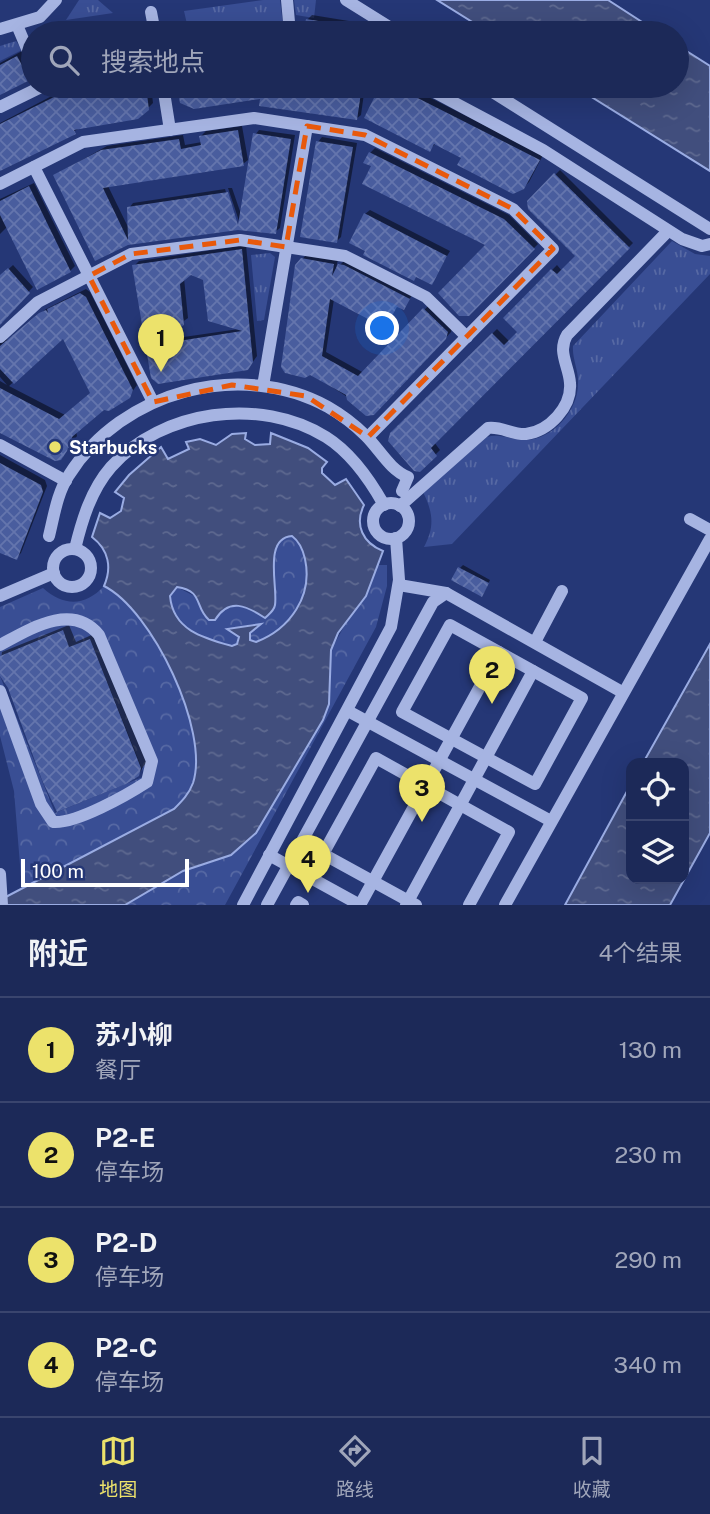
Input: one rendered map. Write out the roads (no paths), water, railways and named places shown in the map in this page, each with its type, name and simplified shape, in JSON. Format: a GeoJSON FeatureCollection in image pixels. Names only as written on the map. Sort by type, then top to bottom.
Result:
{"type":"FeatureCollection","features":[{"type":"Feature","properties":{"kind":"street"},"geometry":{"type":"LineString","coordinates":[[28,21],[40,17],[56,0]]}},
{"type":"Feature","properties":{"kind":"street"},"geometry":{"type":"LineString","coordinates":[[286,0],[289,21]]}},
{"type":"Feature","properties":{"kind":"street"},"geometry":{"type":"LineString","coordinates":[[346,0],[380,21]]}},
{"type":"Feature","properties":{"kind":"street"},"geometry":{"type":"LineString","coordinates":[[151,12],[153,21]]}},
{"type":"Feature","properties":{"kind":"street"},"geometry":{"type":"LineString","coordinates":[[0,29],[21,24]]}},
{"type":"Feature","properties":{"kind":"street"},"geometry":{"type":"LineString","coordinates":[[17,25],[21,34]]}},
{"type":"Feature","properties":{"kind":"street"},"geometry":{"type":"LineString","coordinates":[[0,107],[21,97]]}},
{"type":"Feature","properties":{"kind":"street"},"geometry":{"type":"LineString","coordinates":[[165,98],[170,130]]}},
{"type":"Feature","properties":{"kind":"street"},"geometry":{"type":"LineString","coordinates":[[446,98],[543,150],[667,231],[691,244],[710,244]]}},
{"type":"Feature","properties":{"kind":"street"},"geometry":{"type":"LineString","coordinates":[[502,98],[710,229]]}},
{"type":"Feature","properties":{"kind":"street"},"geometry":{"type":"LineString","coordinates":[[0,184],[83,142],[254,118],[365,135],[513,209],[553,249],[368,438]]}},
{"type":"Feature","properties":{"kind":"street"},"geometry":{"type":"LineString","coordinates":[[263,386],[307,126]]}},
{"type":"Feature","properties":{"kind":"street"},"geometry":{"type":"LineString","coordinates":[[34,167],[153,402]]}},
{"type":"Feature","properties":{"kind":"street"},"geometry":{"type":"LineString","coordinates":[[400,506],[488,428],[527,433],[551,423],[565,405],[569,392],[570,383],[562,349],[567,335],[667,231]]}},
{"type":"Feature","properties":{"kind":"street"},"geometry":{"type":"LineString","coordinates":[[0,337],[38,302],[131,254],[240,240],[345,256],[426,297],[467,337]]}},
{"type":"Feature","properties":{"kind":"street"},"geometry":{"type":"LineString","coordinates":[[48,536],[66,481],[103,434],[153,402],[195,389],[232,385],[263,386],[306,396],[331,408],[368,438],[398,474],[408,477],[402,491]]}},
{"type":"Feature","properties":{"kind":"street"},"geometry":{"type":"LineString","coordinates":[[75,549],[85,511],[118,461],[161,429],[206,418],[264,414],[302,425],[327,438],[352,460],[384,505]]}},
{"type":"Feature","properties":{"kind":"street"},"geometry":{"type":"LineString","coordinates":[[0,445],[66,481]]}},
{"type":"Feature","properties":{"kind":"street"},"geometry":{"type":"LineString","coordinates":[[243,905],[391,627],[399,585],[396,538],[408,526],[408,515],[400,506],[384,505],[375,513],[376,530],[384,537],[396,538]]}},
{"type":"Feature","properties":{"kind":"street"},"geometry":{"type":"LineString","coordinates":[[690,519],[710,530]]}},
{"type":"Feature","properties":{"kind":"street"},"geometry":{"type":"LineString","coordinates":[[505,905],[710,539]]}},
{"type":"Feature","properties":{"kind":"street"},"geometry":{"type":"LineString","coordinates":[[54,573],[58,556],[75,549]]}},
{"type":"Feature","properties":{"kind":"street"},"geometry":{"type":"LineString","coordinates":[[54,573],[66,586],[78,586],[88,579],[90,560],[75,549]]}},
{"type":"Feature","properties":{"kind":"street"},"geometry":{"type":"LineString","coordinates":[[0,596],[54,573]]}},
{"type":"Feature","properties":{"kind":"street"},"geometry":{"type":"LineString","coordinates":[[399,585],[446,593],[622,692]]}},
{"type":"Feature","properties":{"kind":"street"},"geometry":{"type":"LineString","coordinates":[[536,642],[562,591]]}},
{"type":"Feature","properties":{"kind":"street"},"geometry":{"type":"LineString","coordinates":[[267,905],[433,602],[446,593]]}},
{"type":"Feature","properties":{"kind":"street"},"geometry":{"type":"LineString","coordinates":[[0,645],[47,623],[66,618],[80,619],[90,625],[99,635],[152,761],[147,782],[81,815],[62,823],[53,822],[41,804],[0,691]]}},
{"type":"Feature","properties":{"kind":"street"},"geometry":{"type":"LineString","coordinates":[[450,625],[533,671],[582,698],[535,784],[402,712],[450,625]]}},
{"type":"Feature","properties":{"kind":"street"},"geometry":{"type":"LineString","coordinates":[[270,855],[360,905],[499,652]]}},
{"type":"Feature","properties":{"kind":"street"},"geometry":{"type":"LineString","coordinates":[[469,905],[509,832],[461,805],[425,786],[376,758],[323,854],[410,904],[461,805],[474,780],[533,671]]}},
{"type":"Feature","properties":{"kind":"street"},"geometry":{"type":"LineString","coordinates":[[348,712],[551,821]]}},
{"type":"Feature","properties":{"kind":"street"},"geometry":{"type":"LineString","coordinates":[[0,874],[2,905]]}},
{"type":"Feature","properties":{"kind":"street"},"geometry":{"type":"LineString","coordinates":[[296,905],[298,902],[303,905]]}},
{"type":"Feature","properties":{"kind":"water"},"geometry":{"type":"Polygon","coordinates":[[[437,0],[608,0],[640,21],[471,21],[437,0]]]}},
{"type":"Feature","properties":{"kind":"water"},"geometry":{"type":"Polygon","coordinates":[[[689,53],[710,66],[710,171],[593,98],[689,98],[689,53]]]}},
{"type":"Feature","properties":{"kind":"water"},"geometry":{"type":"Polygon","coordinates":[[[246,433],[245,439],[255,445],[270,444],[271,433],[308,448],[327,462],[322,473],[335,485],[346,479],[364,505],[360,520],[362,532],[370,543],[383,551],[366,596],[338,633],[331,650],[329,704],[323,720],[256,833],[231,855],[183,871],[125,905],[0,905],[0,900],[174,809],[193,783],[196,761],[193,734],[173,674],[141,620],[122,599],[104,586],[108,573],[107,560],[102,548],[92,537],[100,513],[110,518],[121,511],[124,498],[115,492],[129,475],[161,447],[168,459],[189,449],[186,442],[200,439],[216,445],[232,434],[246,433]],[[292,536],[283,539],[278,545],[274,564],[275,605],[265,618],[245,607],[232,606],[226,608],[215,620],[209,620],[195,596],[186,589],[177,587],[170,596],[177,617],[183,625],[200,636],[232,646],[237,644],[239,637],[227,629],[261,624],[250,633],[250,640],[256,642],[279,629],[296,610],[306,586],[305,559],[292,536]]]}},
{"type":"Feature","properties":{"kind":"water"},"geometry":{"type":"Polygon","coordinates":[[[710,644],[710,833],[689,871],[689,758],[646,758],[710,644]]]}},
{"type":"Feature","properties":{"kind":"water"},"geometry":{"type":"Polygon","coordinates":[[[626,793],[626,884],[682,884],[670,905],[565,905],[626,793]]]}},
{"type":"Feature","properties":{"kind":"place","name":"苏小柳"},"geometry":{"type":"Point","coordinates":[161,372]}},
{"type":"Feature","properties":{"kind":"place","name":"Starbucks"},"geometry":{"type":"Point","coordinates":[55,447]}},
{"type":"Feature","properties":{"kind":"place","name":"P2-E"},"geometry":{"type":"Point","coordinates":[492,704]}},
{"type":"Feature","properties":{"kind":"place","name":"P2-D"},"geometry":{"type":"Point","coordinates":[422,822]}},
{"type":"Feature","properties":{"kind":"place","name":"P2-C"},"geometry":{"type":"Point","coordinates":[308,893]}}]}
